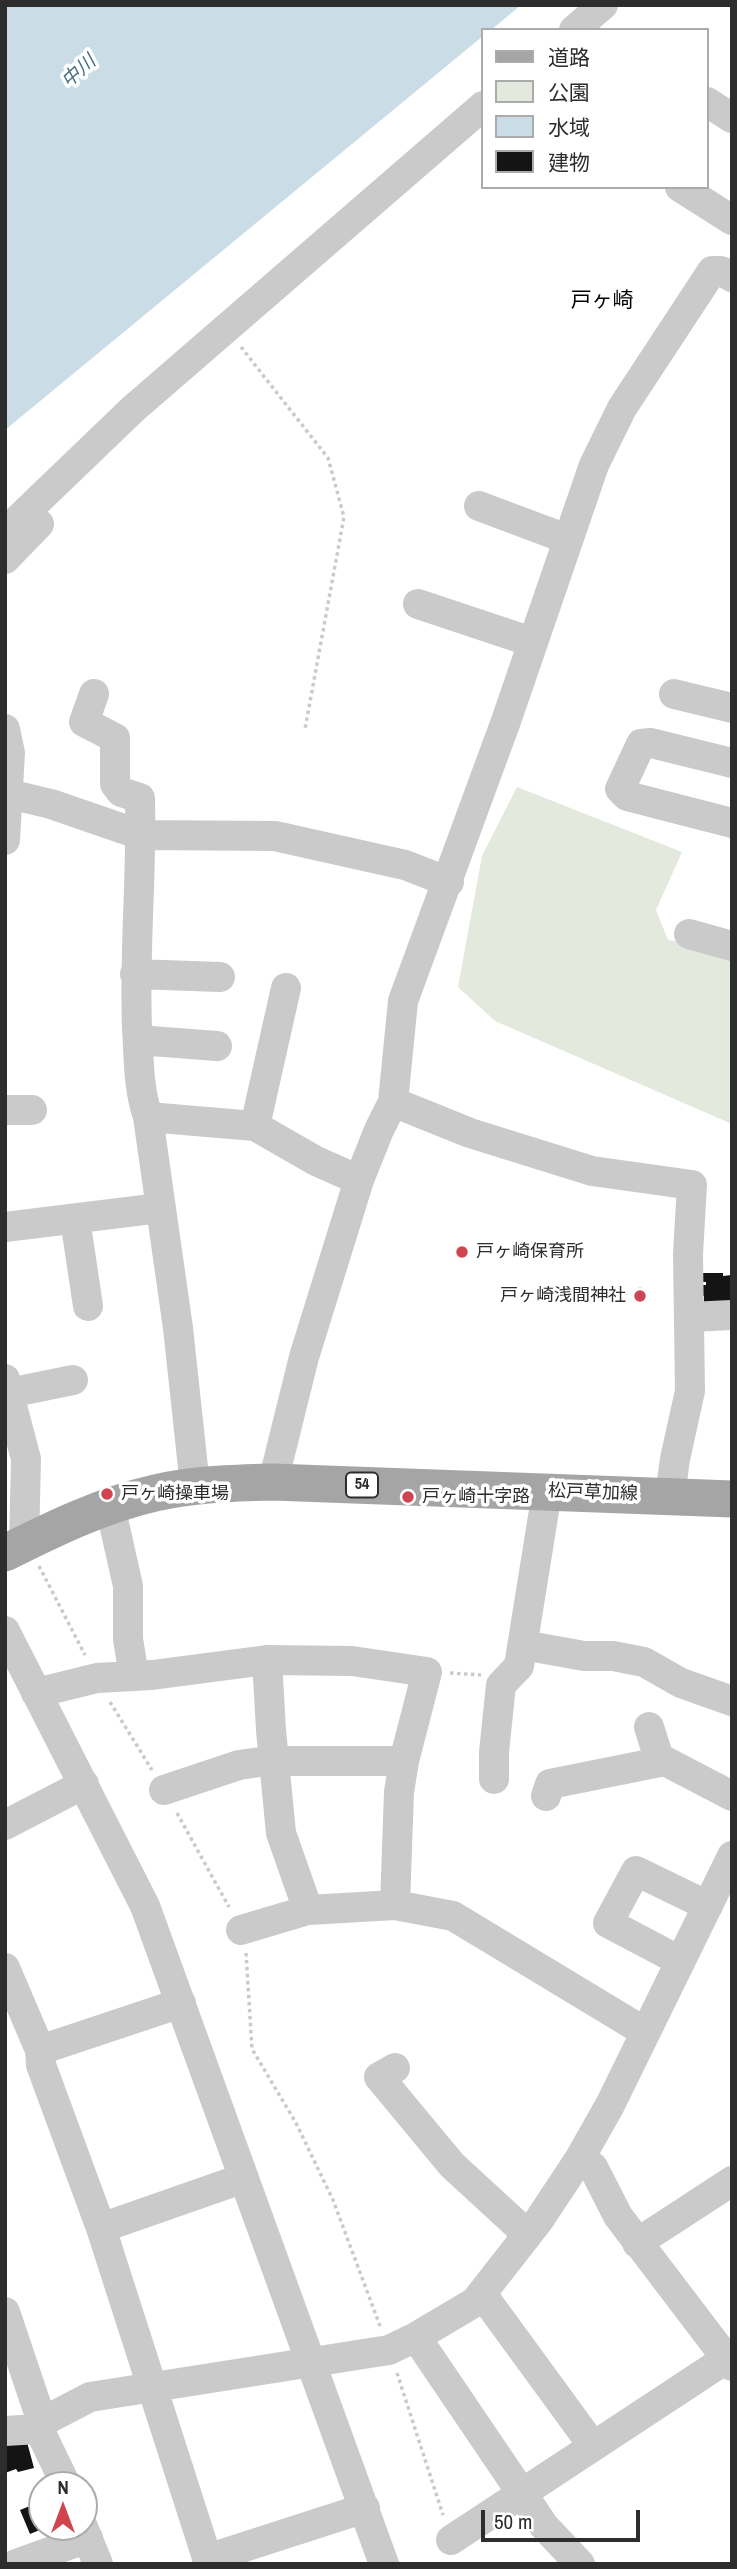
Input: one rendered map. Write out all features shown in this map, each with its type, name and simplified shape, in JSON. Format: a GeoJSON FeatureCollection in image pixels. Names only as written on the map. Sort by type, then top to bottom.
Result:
{"type":"FeatureCollection","features":[{"type":"Feature","properties":{"kind":"main road","name":"松戸草加線"},"geometry":{"type":"LineString","coordinates":[[18,1546],[110,1506],[155,1493],[195,1486],[273,1482],[732,1499]]}},
{"type":"Feature","properties":{"kind":"street"},"geometry":{"type":"LineString","coordinates":[[576,28],[603,5]]}},
{"type":"Feature","properties":{"kind":"street"},"geometry":{"type":"LineString","coordinates":[[709,103],[732,118]]}},
{"type":"Feature","properties":{"kind":"street"},"geometry":{"type":"LineString","coordinates":[[5,532],[133,409],[482,107]]}},
{"type":"Feature","properties":{"kind":"street"},"geometry":{"type":"LineString","coordinates":[[683,189],[732,220]]}},
{"type":"Feature","properties":{"kind":"street"},"geometry":{"type":"LineString","coordinates":[[273,1482],[303,1357],[359,1180],[393,1102],[403,1001],[449,881],[599,454],[622,408],[712,271],[721,271],[732,277]]}},
{"type":"Feature","properties":{"kind":"street"},"geometry":{"type":"LineString","coordinates":[[5,559],[43,520],[46,493]]}},
{"type":"Feature","properties":{"kind":"street"},"geometry":{"type":"LineString","coordinates":[[479,506],[568,539]]}},
{"type":"Feature","properties":{"kind":"street"},"geometry":{"type":"LineString","coordinates":[[418,604],[532,642]]}},
{"type":"Feature","properties":{"kind":"street"},"geometry":{"type":"LineString","coordinates":[[94,694],[84,722],[115,738],[115,784],[121,792],[140,798],[135,974],[141,1096],[148,1117],[178,1328],[195,1486]]}},
{"type":"Feature","properties":{"kind":"street"},"geometry":{"type":"LineString","coordinates":[[674,694],[732,708]]}},
{"type":"Feature","properties":{"kind":"street"},"geometry":{"type":"LineString","coordinates":[[5,729],[10,753],[5,840]]}},
{"type":"Feature","properties":{"kind":"street"},"geometry":{"type":"LineString","coordinates":[[732,763],[651,743],[641,744],[620,789],[627,796],[732,823]]}},
{"type":"Feature","properties":{"kind":"street"},"geometry":{"type":"LineString","coordinates":[[9,794],[51,804],[141,835],[275,836],[405,865],[449,881]]}},
{"type":"Feature","properties":{"kind":"street"},"geometry":{"type":"LineString","coordinates":[[689,934],[732,946]]}},
{"type":"Feature","properties":{"kind":"street"},"geometry":{"type":"LineString","coordinates":[[135,974],[220,977]]}},
{"type":"Feature","properties":{"kind":"street"},"geometry":{"type":"LineString","coordinates":[[255,1126],[286,988]]}},
{"type":"Feature","properties":{"kind":"street"},"geometry":{"type":"LineString","coordinates":[[138,1040],[217,1046]]}},
{"type":"Feature","properties":{"kind":"street"},"geometry":{"type":"LineString","coordinates":[[393,1102],[470,1133],[592,1171],[692,1185],[688,1254],[690,1391],[670,1496]]}},
{"type":"Feature","properties":{"kind":"street"},"geometry":{"type":"LineString","coordinates":[[148,1117],[255,1126],[316,1161],[359,1180]]}},
{"type":"Feature","properties":{"kind":"street"},"geometry":{"type":"LineString","coordinates":[[5,1227],[160,1208]]}},
{"type":"Feature","properties":{"kind":"street"},"geometry":{"type":"LineString","coordinates":[[75,1219],[89,1306]]}},
{"type":"Feature","properties":{"kind":"street"},"geometry":{"type":"LineString","coordinates":[[689,1317],[732,1314]]}},
{"type":"Feature","properties":{"kind":"street"},"geometry":{"type":"LineString","coordinates":[[18,1546],[26,1459],[9,1403],[74,1380]]}},
{"type":"Feature","properties":{"kind":"street"},"geometry":{"type":"LineString","coordinates":[[494,1779],[494,1752],[502,1685],[519,1666],[547,1492]]}},
{"type":"Feature","properties":{"kind":"street"},"geometry":{"type":"LineString","coordinates":[[110,1506],[128,1586],[128,1639],[135,1676]]}},
{"type":"Feature","properties":{"kind":"street"},"geometry":{"type":"LineString","coordinates":[[5,1631],[145,1906],[384,2564]]}},
{"type":"Feature","properties":{"kind":"street"},"geometry":{"type":"LineString","coordinates":[[523,1645],[584,1656],[614,1656],[644,1662],[681,1683],[732,1701]]}},
{"type":"Feature","properties":{"kind":"street"},"geometry":{"type":"LineString","coordinates":[[267,1660],[281,1833],[308,1910]]}},
{"type":"Feature","properties":{"kind":"street"},"geometry":{"type":"LineString","coordinates":[[36,1693],[97,1678],[267,1660],[352,1661],[427,1672],[404,1761],[399,1792],[395,1905]]}},
{"type":"Feature","properties":{"kind":"street"},"geometry":{"type":"LineString","coordinates":[[649,1727],[660,1762]]}},
{"type":"Feature","properties":{"kind":"street"},"geometry":{"type":"LineString","coordinates":[[164,1790],[239,1765],[275,1761],[404,1761]]}},
{"type":"Feature","properties":{"kind":"street"},"geometry":{"type":"LineString","coordinates":[[546,1796],[550,1784],[665,1761],[732,1796]]}},
{"type":"Feature","properties":{"kind":"street"},"geometry":{"type":"LineString","coordinates":[[5,1825],[84,1784]]}},
{"type":"Feature","properties":{"kind":"street"},"geometry":{"type":"LineString","coordinates":[[5,2431],[40,2425],[90,2397],[311,2361],[402,2343],[475,2302],[580,2158],[610,2105],[732,1856]]}},
{"type":"Feature","properties":{"kind":"street"},"geometry":{"type":"LineString","coordinates":[[680,1961],[608,1923],[636,1871],[708,1906]]}},
{"type":"Feature","properties":{"kind":"street"},"geometry":{"type":"LineString","coordinates":[[241,1930],[308,1910],[348,1906],[395,1905],[453,1916],[645,2032]]}},
{"type":"Feature","properties":{"kind":"street"},"geometry":{"type":"LineString","coordinates":[[5,1968],[40,2050],[41,2065],[101,2228],[208,2561],[365,2508]]}},
{"type":"Feature","properties":{"kind":"street"},"geometry":{"type":"LineString","coordinates":[[40,2050],[181,2003]]}},
{"type":"Feature","properties":{"kind":"street"},"geometry":{"type":"LineString","coordinates":[[395,2068],[379,2077],[452,2165],[527,2234]]}},
{"type":"Feature","properties":{"kind":"street"},"geometry":{"type":"LineString","coordinates":[[451,2540],[730,2360],[637,2243],[618,2216],[593,2166],[580,2158]]}},
{"type":"Feature","properties":{"kind":"street"},"geometry":{"type":"LineString","coordinates":[[101,2228],[244,2178]]}},
{"type":"Feature","properties":{"kind":"street"},"geometry":{"type":"LineString","coordinates":[[637,2243],[732,2181]]}},
{"type":"Feature","properties":{"kind":"street"},"geometry":{"type":"LineString","coordinates":[[482,2294],[593,2446]]}},
{"type":"Feature","properties":{"kind":"street"},"geometry":{"type":"LineString","coordinates":[[5,2312],[40,2425],[60,2471]]}},
{"type":"Feature","properties":{"kind":"street"},"geometry":{"type":"LineString","coordinates":[[402,2343],[522,2493],[544,2526],[580,2564]]}},
{"type":"Feature","properties":{"kind":"street"},"geometry":{"type":"LineString","coordinates":[[16,2564],[90,2543]]}},
{"type":"Feature","properties":{"kind":"path"},"geometry":{"type":"LineString","coordinates":[[226,328],[328,458],[344,517],[305,729]]}},
{"type":"Feature","properties":{"kind":"path"},"geometry":{"type":"LineString","coordinates":[[640,1291],[641,1284]]}},
{"type":"Feature","properties":{"kind":"path"},"geometry":{"type":"LineString","coordinates":[[18,1546],[206,1861],[241,1930],[244,1938],[252,2049],[296,2123],[402,2343],[451,2540]]}},
{"type":"Feature","properties":{"kind":"path"},"geometry":{"type":"LineString","coordinates":[[427,1672],[510,1676]]}},
{"type":"Feature","properties":{"kind":"green space"},"geometry":{"type":"Polygon","coordinates":[[[517,787],[682,852],[656,910],[668,940],[732,949],[732,1124],[495,1021],[458,987],[482,856],[517,787]]]}},
{"type":"Feature","properties":{"kind":"water","name":"中川"},"geometry":{"type":"Polygon","coordinates":[[[5,5],[521,5],[493,28],[482,28],[482,37],[5,430],[5,5]]]}},
{"type":"Feature","properties":{"kind":"building"},"geometry":{"type":"Polygon","coordinates":[[[697,1273],[732,1275],[732,1307],[704,1302],[704,1296],[699,1296],[699,1285],[706,1285],[706,1282],[697,1282],[697,1273]]]}},
{"type":"Feature","properties":{"kind":"building"},"geometry":{"type":"Polygon","coordinates":[[[5,2442],[27,2442],[34,2468],[5,2473],[5,2442]]]}},
{"type":"Feature","properties":{"kind":"building"},"geometry":{"type":"Polygon","coordinates":[[[28,2507],[28,2529],[20,2510],[28,2507]]]}},
{"type":"Feature","properties":{"kind":"place","name":"戸ヶ崎保育所"},"geometry":{"type":"Point","coordinates":[462,1252]}},
{"type":"Feature","properties":{"kind":"place","name":"戸ヶ崎浅間神社"},"geometry":{"type":"Point","coordinates":[640,1296]}},
{"type":"Feature","properties":{"kind":"place","name":"戸ヶ崎操車場"},"geometry":{"type":"Point","coordinates":[107,1494]}},
{"type":"Feature","properties":{"kind":"place","name":"戸ヶ崎十字路"},"geometry":{"type":"Point","coordinates":[408,1497]}},
{"type":"Feature","properties":{"kind":"district","name":"戸ヶ崎"},"geometry":{"type":"Point","coordinates":[602,301]}}]}
